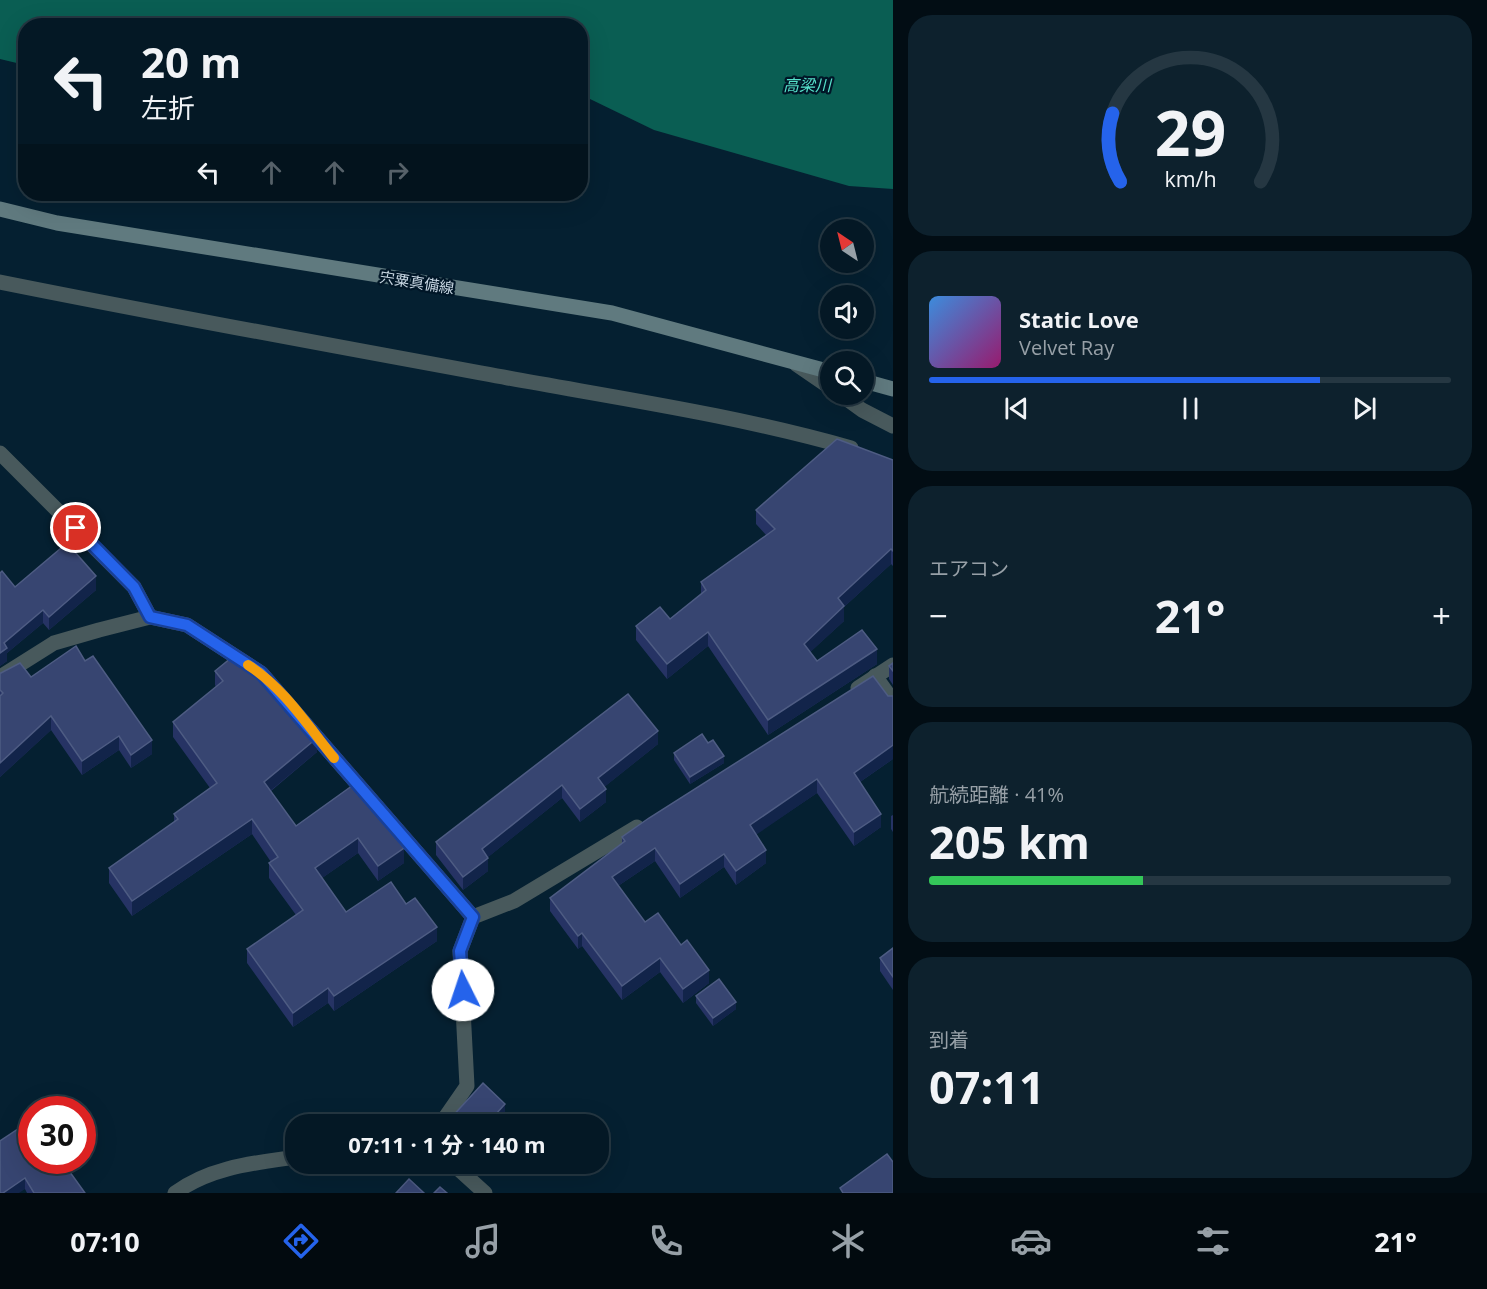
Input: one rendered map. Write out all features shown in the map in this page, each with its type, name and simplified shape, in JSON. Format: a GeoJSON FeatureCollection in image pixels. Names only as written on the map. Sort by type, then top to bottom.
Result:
{"type":"FeatureCollection","features":[{"type":"Feature","properties":{"kind":"main road","name":"宍粟真備線"},"geometry":{"type":"LineString","coordinates":[[0,209],[57,223],[612,313],[820,369]]}},
{"type":"Feature","properties":{"kind":"main road"},"geometry":{"type":"LineString","coordinates":[[874,384],[893,389]]}},
{"type":"Feature","properties":{"kind":"street"},"geometry":{"type":"LineString","coordinates":[[0,282],[153,313],[700,413],[803,435],[864,452]]}},
{"type":"Feature","properties":{"kind":"street"},"geometry":{"type":"LineString","coordinates":[[792,361],[820,380]]}},
{"type":"Feature","properties":{"kind":"street"},"geometry":{"type":"LineString","coordinates":[[855,405],[893,426]]}},
{"type":"Feature","properties":{"kind":"street"},"geometry":{"type":"LineString","coordinates":[[0,453],[134,587],[150,617]]}},
{"type":"Feature","properties":{"kind":"street"},"geometry":{"type":"LineString","coordinates":[[0,677],[54,643],[150,617],[187,625],[261,673],[473,917]]}},
{"type":"Feature","properties":{"kind":"street"},"geometry":{"type":"LineString","coordinates":[[846,695],[893,665]]}},
{"type":"Feature","properties":{"kind":"street"},"geometry":{"type":"LineString","coordinates":[[875,676],[893,701]]}},
{"type":"Feature","properties":{"kind":"street"},"geometry":{"type":"LineString","coordinates":[[448,1114],[467,1086],[460,951],[473,917],[514,901],[651,819]]}},
{"type":"Feature","properties":{"kind":"street"},"geometry":{"type":"LineString","coordinates":[[175,1193],[186,1185],[238,1165],[285,1159]]}},
{"type":"Feature","properties":{"kind":"street"},"geometry":{"type":"LineString","coordinates":[[464,1174],[485,1193]]}},
{"type":"Feature","properties":{"kind":"water","name":"高梁川"},"geometry":{"type":"Polygon","coordinates":[[[0,0],[893,0],[893,189],[849,186],[654,130],[588,99],[588,18],[18,18],[18,63],[0,59],[0,0]]]}},
{"type":"Feature","properties":{"kind":"building"},"geometry":{"type":"Polygon","coordinates":[[[837,439],[893,460],[893,551],[891,549],[838,598],[844,606],[804,644],[817,661],[862,630],[877,649],[768,720],[708,632],[667,664],[636,626],[660,607],[670,619],[706,590],[701,582],[775,529],[756,510],[837,439]]]}},
{"type":"Feature","properties":{"kind":"building"},"geometry":{"type":"Polygon","coordinates":[[[67,543],[96,576],[49,617],[43,610],[4,643],[7,648],[0,653],[0,573],[2,571],[15,587],[67,543]]]}},
{"type":"Feature","properties":{"kind":"building"},"geometry":{"type":"Polygon","coordinates":[[[76,646],[85,661],[93,656],[152,740],[131,755],[119,736],[82,761],[51,716],[0,763],[0,696],[3,693],[0,690],[0,673],[20,663],[31,677],[76,646]]]}},
{"type":"Feature","properties":{"kind":"building"},"geometry":{"type":"Polygon","coordinates":[[[236,654],[245,659],[285,710],[289,706],[317,738],[264,782],[296,826],[356,783],[404,848],[378,866],[358,838],[315,868],[346,912],[391,882],[406,904],[415,898],[437,927],[334,996],[328,988],[293,1013],[247,949],[303,910],[269,863],[278,857],[252,819],[132,901],[109,868],[178,819],[174,814],[217,783],[173,722],[223,681],[215,671],[236,654]]]}},
{"type":"Feature","properties":{"kind":"building"},"geometry":{"type":"Polygon","coordinates":[[[873,676],[888,696],[893,696],[893,745],[854,773],[881,814],[854,832],[817,779],[750,825],[766,850],[736,871],[724,854],[680,884],[655,848],[612,877],[645,922],[658,913],[681,945],[687,940],[709,970],[683,989],[660,958],[622,986],[582,933],[578,936],[550,898],[625,841],[622,837],[649,818],[873,676]]]}},
{"type":"Feature","properties":{"kind":"building"},"geometry":{"type":"Polygon","coordinates":[[[628,694],[658,731],[598,778],[606,789],[580,809],[562,785],[482,849],[488,858],[463,877],[436,842],[628,694]]]}},
{"type":"Feature","properties":{"kind":"building"},"geometry":{"type":"Polygon","coordinates":[[[702,734],[708,743],[713,740],[724,756],[690,777],[674,753],[702,734]]]}},
{"type":"Feature","properties":{"kind":"building"},"geometry":{"type":"Polygon","coordinates":[[[893,948],[893,977],[880,958],[893,948]]]}},
{"type":"Feature","properties":{"kind":"building"},"geometry":{"type":"Polygon","coordinates":[[[719,979],[736,1002],[713,1018],[696,996],[719,979]]]}},
{"type":"Feature","properties":{"kind":"building"},"geometry":{"type":"Polygon","coordinates":[[[483,1083],[505,1104],[496,1114],[455,1114],[483,1083]]]}},
{"type":"Feature","properties":{"kind":"building"},"geometry":{"type":"Polygon","coordinates":[[[18,1129],[18,1174],[71,1174],[85,1193],[34,1193],[25,1178],[0,1193],[0,1141],[18,1129]]]}},
{"type":"Feature","properties":{"kind":"building"},"geometry":{"type":"Polygon","coordinates":[[[887,1154],[893,1162],[893,1193],[843,1193],[840,1188],[887,1154]]]}},
{"type":"Feature","properties":{"kind":"building"},"geometry":{"type":"Polygon","coordinates":[[[409,1179],[424,1193],[396,1193],[409,1179]]]}},
{"type":"Feature","properties":{"kind":"building"},"geometry":{"type":"Polygon","coordinates":[[[440,1187],[447,1193],[434,1193],[440,1187]]]}},
{"type":"Feature","properties":{"kind":"slow traffic"},"geometry":{"type":"LineString","coordinates":[[248,665],[261,673],[334,758]]}},
{"type":"Feature","properties":{"kind":"route"},"geometry":{"type":"LineString","coordinates":[[76,528],[134,587],[150,617],[187,625],[261,673],[473,917],[460,951],[463,990]]}}]}
